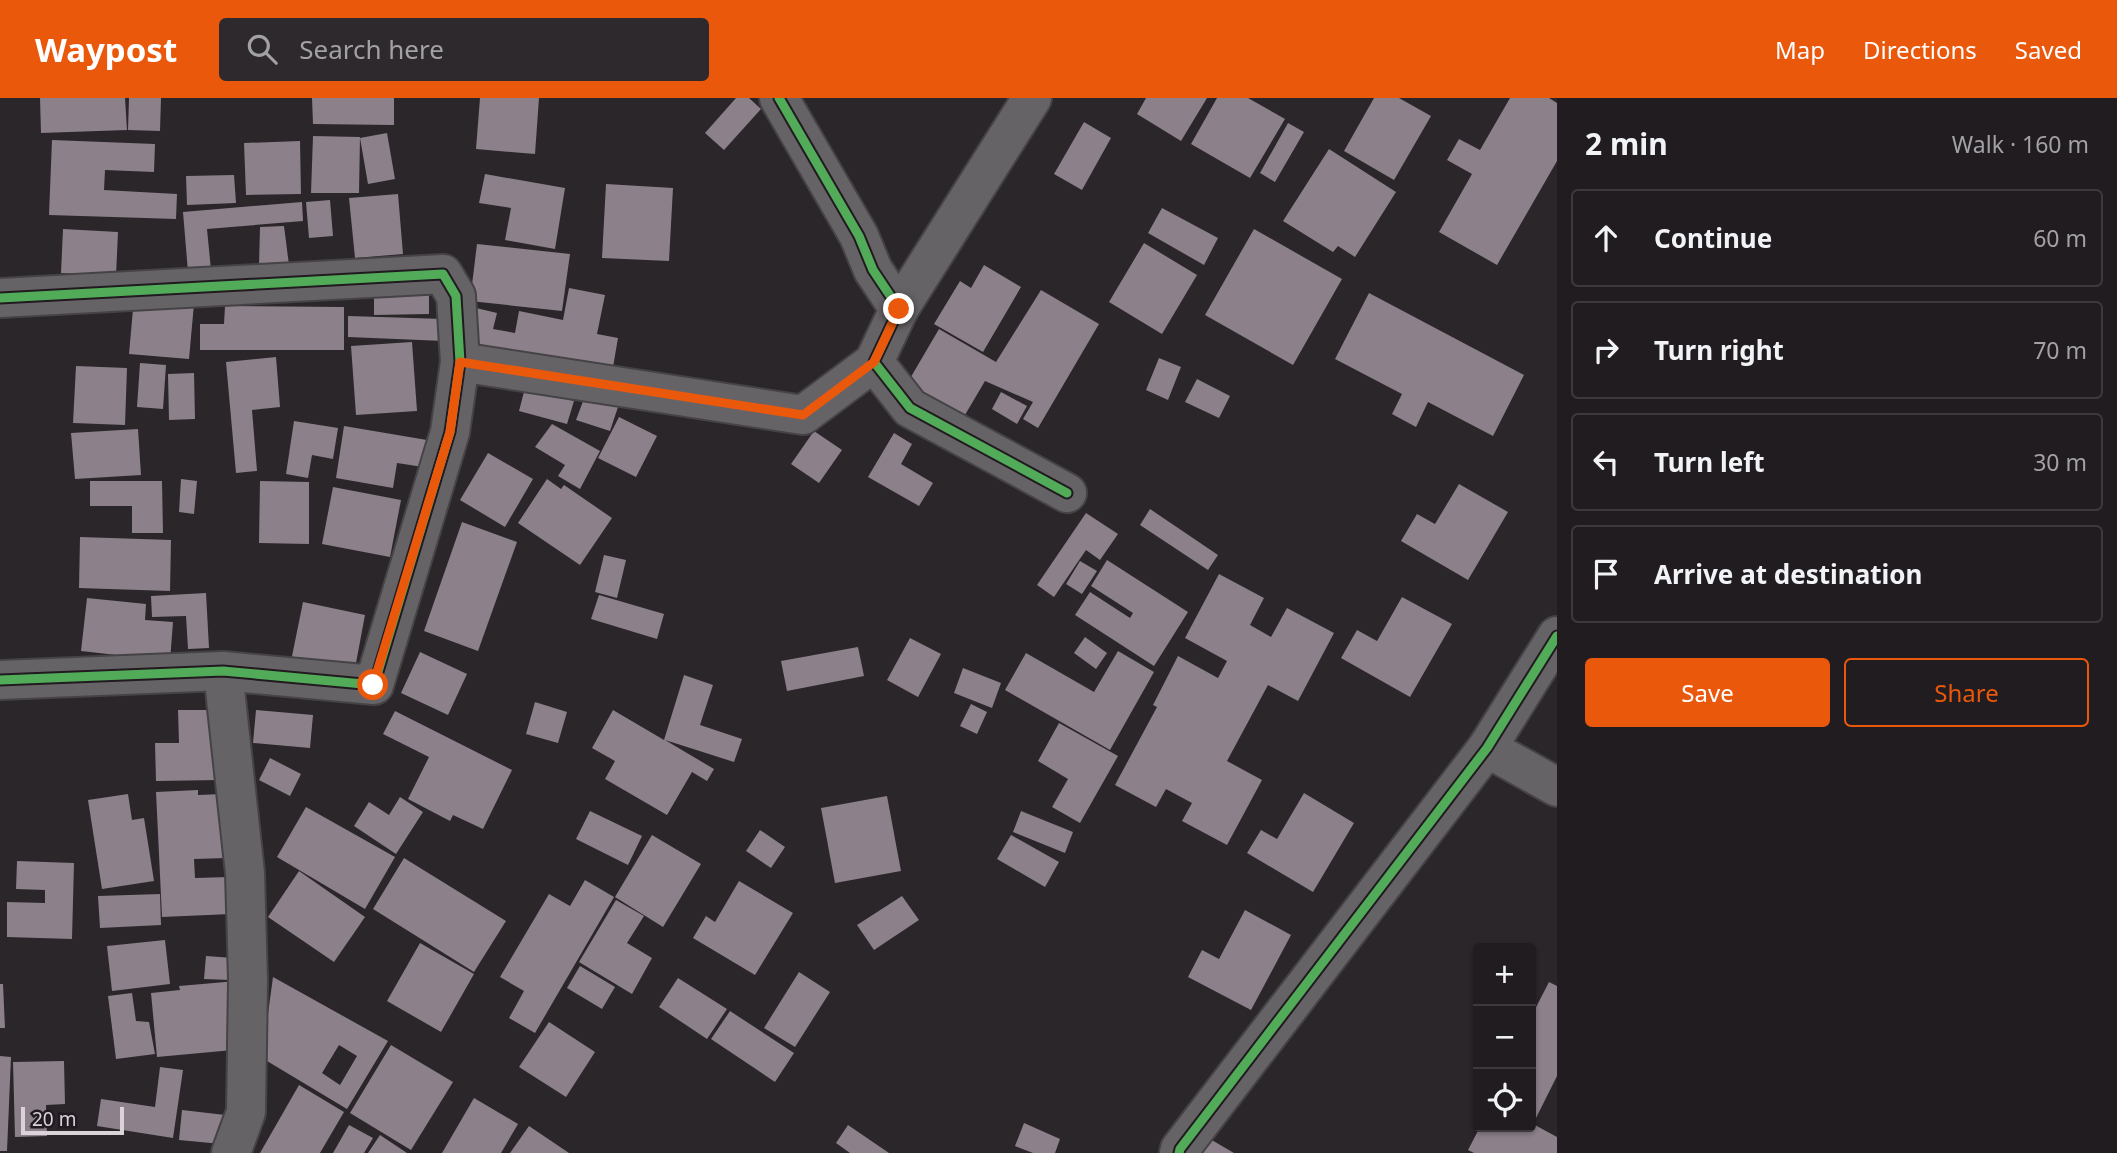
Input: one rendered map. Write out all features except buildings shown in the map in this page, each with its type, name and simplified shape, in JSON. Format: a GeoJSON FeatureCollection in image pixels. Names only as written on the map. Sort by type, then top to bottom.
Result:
{"type":"FeatureCollection","features":[{"type":"Feature","properties":{"kind":"street"},"geometry":{"type":"LineString","coordinates":[[779,98],[859,236],[873,270],[899,309]]}},
{"type":"Feature","properties":{"kind":"street"},"geometry":{"type":"LineString","coordinates":[[460,362],[803,415],[874,362],[899,309],[1032,98]]}},
{"type":"Feature","properties":{"kind":"street"},"geometry":{"type":"LineString","coordinates":[[0,298],[443,274],[456,296],[460,362],[450,432],[373,685],[223,671],[0,680]]}},
{"type":"Feature","properties":{"kind":"street"},"geometry":{"type":"LineString","coordinates":[[874,362],[909,408],[1067,493]]}},
{"type":"Feature","properties":{"kind":"street"},"geometry":{"type":"LineString","coordinates":[[1180,1151],[1487,748],[1557,636]]}},
{"type":"Feature","properties":{"kind":"street"},"geometry":{"type":"LineString","coordinates":[[223,671],[245,873],[248,981],[246,1112],[230,1153]]}},
{"type":"Feature","properties":{"kind":"street"},"geometry":{"type":"LineString","coordinates":[[1487,748],[1557,787]]}},
{"type":"Feature","properties":{"kind":"cycle path"},"geometry":{"type":"LineString","coordinates":[[779,98],[859,236],[873,270],[899,309],[874,362],[910,408],[1067,493]]}},
{"type":"Feature","properties":{"kind":"cycle path"},"geometry":{"type":"LineString","coordinates":[[0,298],[443,274],[456,296],[460,362],[450,432],[374,685],[223,671],[0,680]]}},
{"type":"Feature","properties":{"kind":"cycle path"},"geometry":{"type":"LineString","coordinates":[[1179,1153],[1487,748],[1557,636]]}},
{"type":"Feature","properties":{"kind":"route"},"geometry":{"type":"LineString","coordinates":[[373,685],[450,432],[460,362],[803,415],[874,362],[899,309]]}}]}
